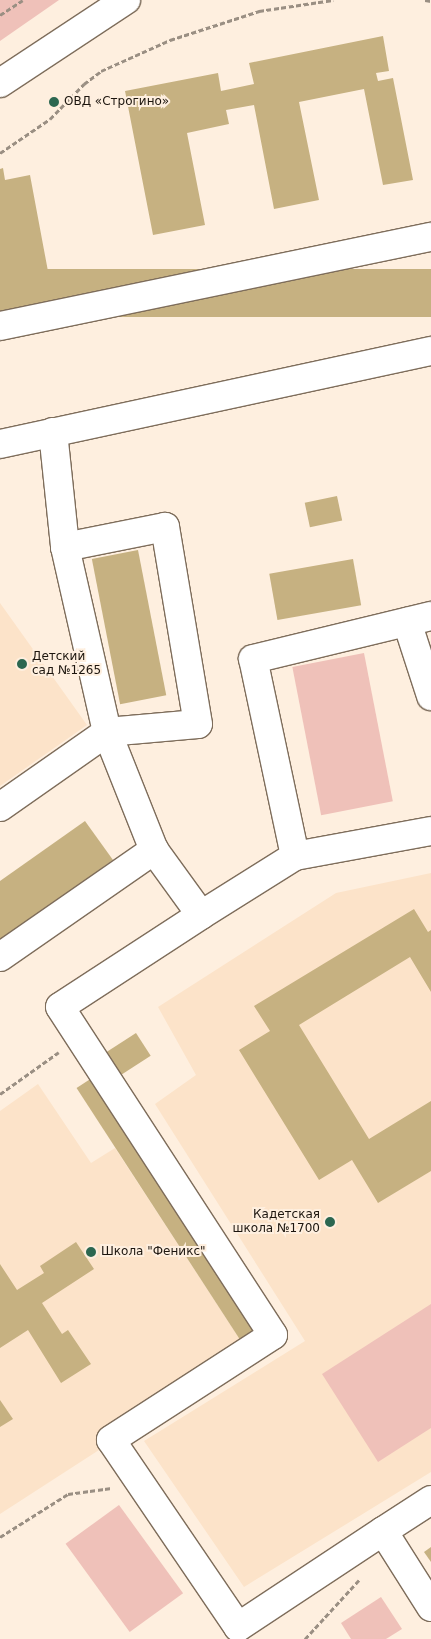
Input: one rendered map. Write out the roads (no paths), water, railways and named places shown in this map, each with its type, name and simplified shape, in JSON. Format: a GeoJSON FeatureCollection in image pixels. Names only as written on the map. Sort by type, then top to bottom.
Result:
{"type":"FeatureCollection","features":[{"type":"Feature","properties":{"kind":"main road"},"geometry":{"type":"LineString","coordinates":[[0,83],[126,0]]}},
{"type":"Feature","properties":{"kind":"main road"},"geometry":{"type":"LineString","coordinates":[[0,326],[431,237]]}},
{"type":"Feature","properties":{"kind":"main road"},"geometry":{"type":"LineString","coordinates":[[0,444],[431,351]]}},
{"type":"Feature","properties":{"kind":"main road"},"geometry":{"type":"LineString","coordinates":[[53,432],[65,547],[107,732],[154,850],[200,915]]}},
{"type":"Feature","properties":{"kind":"main road"},"geometry":{"type":"LineString","coordinates":[[0,807],[107,732],[198,724],[166,528],[65,547]]}},
{"type":"Feature","properties":{"kind":"main road"},"geometry":{"type":"LineString","coordinates":[[295,856],[253,659],[419,619],[431,696]]}},
{"type":"Feature","properties":{"kind":"main road"},"geometry":{"type":"LineString","coordinates":[[431,831],[295,856],[200,915],[60,1007],[273,1335],[111,1440],[238,1627],[431,1500]]}},
{"type":"Feature","properties":{"kind":"main road"},"geometry":{"type":"LineString","coordinates":[[0,957],[154,850]]}},
{"type":"Feature","properties":{"kind":"main road"},"geometry":{"type":"LineString","coordinates":[[383,1531],[431,1607]]}},
{"type":"Feature","properties":{"kind":"place","name":"ОВД «Строгино»"},"geometry":{"type":"Point","coordinates":[54,102]}},
{"type":"Feature","properties":{"kind":"place","name":"Детский сад №1265"},"geometry":{"type":"Point","coordinates":[22,664]}},
{"type":"Feature","properties":{"kind":"place","name":"Кадетская школа №1700"},"geometry":{"type":"Point","coordinates":[330,1222]}},
{"type":"Feature","properties":{"kind":"place","name":"Школа \"Феникс\""},"geometry":{"type":"Point","coordinates":[91,1252]}}]}
